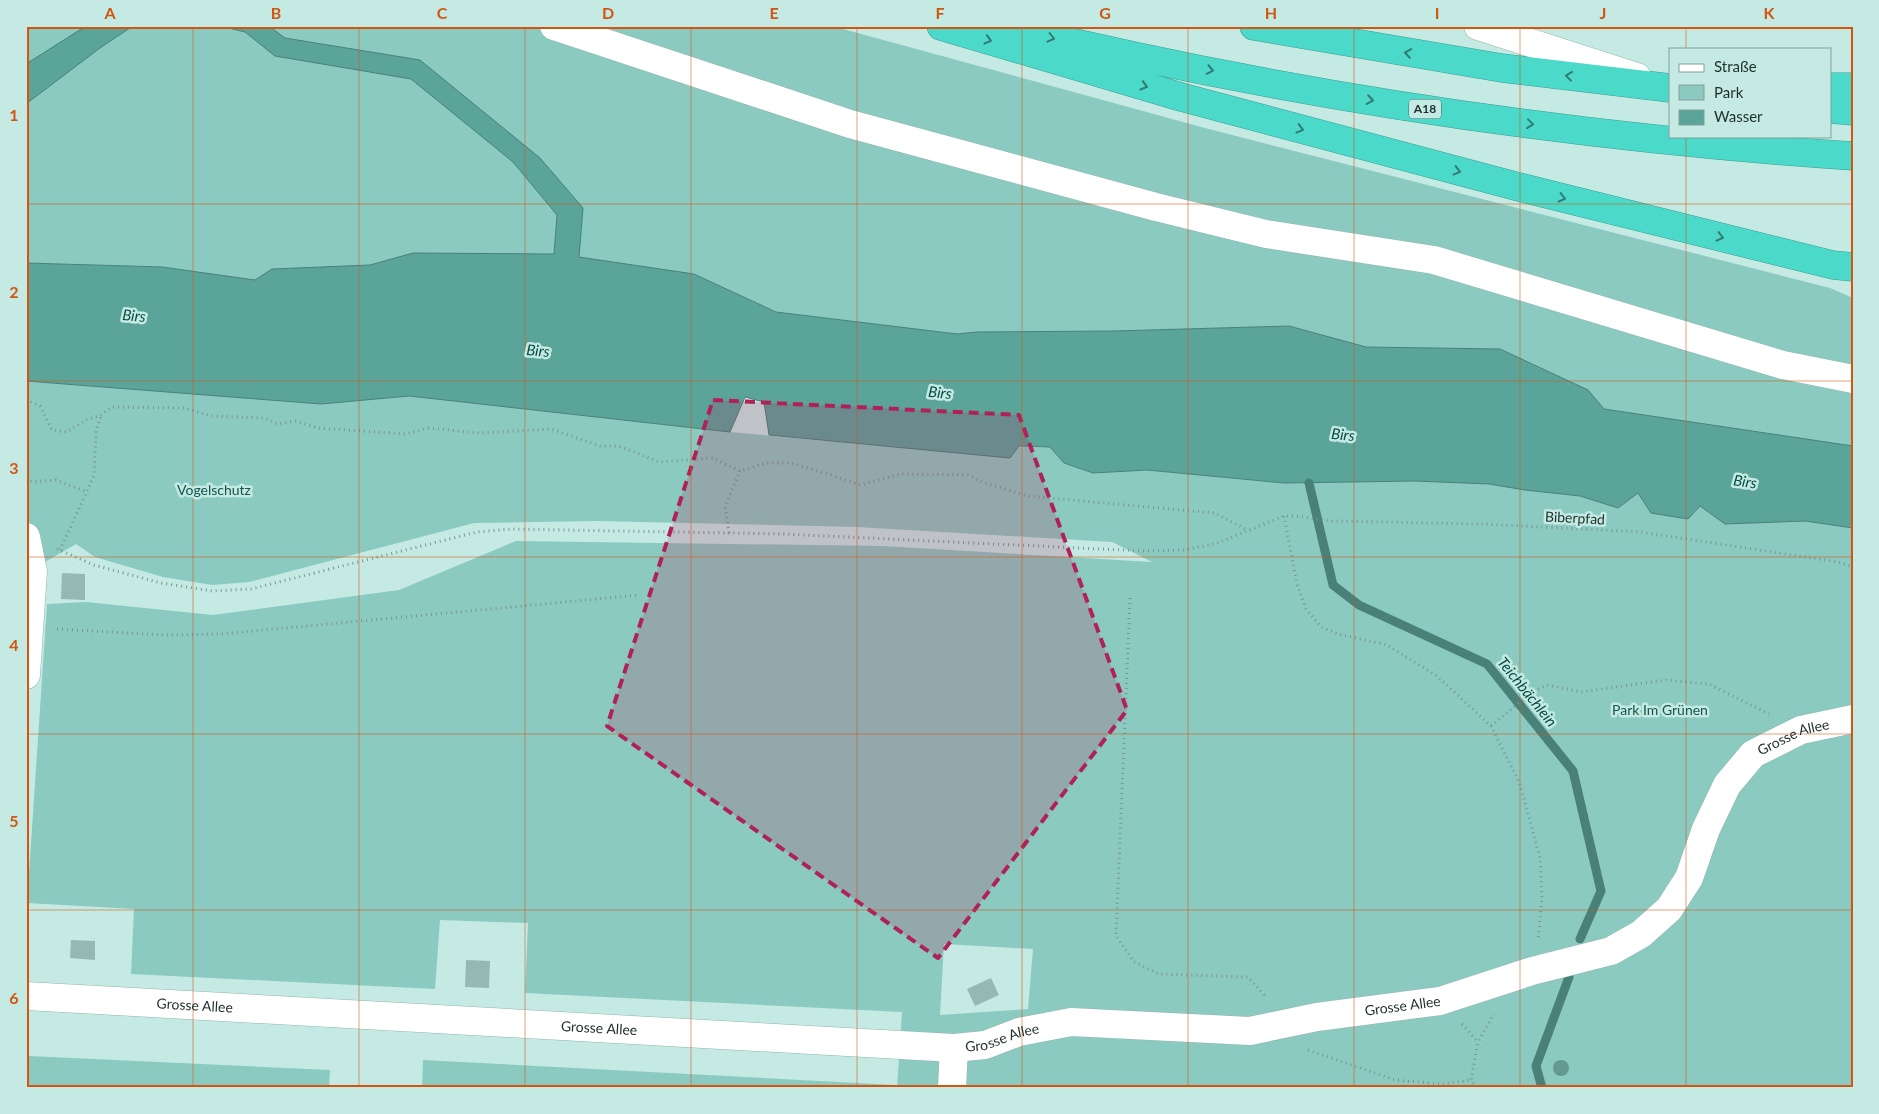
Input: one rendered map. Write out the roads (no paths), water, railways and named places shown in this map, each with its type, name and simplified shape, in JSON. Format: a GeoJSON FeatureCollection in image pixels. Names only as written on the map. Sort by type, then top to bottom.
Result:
{"type":"FeatureCollection","features":[{"type":"Feature","properties":{"kind":"highway"},"geometry":{"type":"LineString","coordinates":[[941,26],[1181,97],[1477,176],[1846,269]]}},
{"type":"Feature","properties":{"kind":"highway","name":"A18"},"geometry":{"type":"LineString","coordinates":[[1003,26],[1068,42],[1215,72],[1344,96],[1479,118],[1624,136],[1767,150],[1853,156]]}},
{"type":"Feature","properties":{"kind":"highway"},"geometry":{"type":"LineString","coordinates":[[1254,26],[1502,68],[1669,88]]}},
{"type":"Feature","properties":{"kind":"highway"},"geometry":{"type":"LineString","coordinates":[[1832,87],[1853,87]]}},
{"type":"Feature","properties":{"kind":"highway"},"geometry":{"type":"LineString","coordinates":[[1832,108],[1853,111]]}},
{"type":"Feature","properties":{"kind":"lane"},"geometry":{"type":"LineString","coordinates":[[554,26],[869,129],[1266,234],[1434,260],[1783,365],[1853,379]]}},
{"type":"Feature","properties":{"kind":"lane"},"geometry":{"type":"LineString","coordinates":[[1478,26],[1669,88]]}},
{"type":"Feature","properties":{"kind":"lane"},"geometry":{"type":"LineString","coordinates":[[26,537],[32,570],[26,675]]}},
{"type":"Feature","properties":{"kind":"lane","name":"Grosse Allee"},"geometry":{"type":"LineString","coordinates":[[26,996],[954,1048],[985,1045],[1019,1032],[1072,1022],[1250,1031],[1318,1017],[1440,1001],[1523,974],[1611,951],[1641,934],[1669,909],[1689,878],[1706,829],[1727,785],[1753,754],[1801,730],[1853,719]]}},
{"type":"Feature","properties":{"kind":"lane"},"geometry":{"type":"LineString","coordinates":[[952,1088],[954,1048]]}},
{"type":"Feature","properties":{"kind":"water"},"geometry":{"type":"Polygon","coordinates":[[[86,26],[133,26],[100,48],[26,104],[26,64],[86,26]]]}},
{"type":"Feature","properties":{"kind":"water","name":"Birs"},"geometry":{"type":"Polygon","coordinates":[[[221,26],[269,26],[285,38],[420,60],[540,158],[583,208],[579,257],[694,274],[776,312],[957,334],[977,332],[1114,331],[1289,326],[1366,347],[1500,349],[1588,390],[1604,409],[1853,446],[1853,528],[1805,521],[1725,524],[1700,506],[1688,519],[1651,513],[1638,493],[1618,508],[1580,496],[1489,484],[1415,481],[1284,483],[1147,470],[1093,473],[1064,463],[1050,447],[1019,446],[1010,458],[769,435],[764,402],[745,397],[730,432],[409,396],[321,404],[26,381],[26,263],[162,267],[255,280],[272,269],[370,265],[413,253],[554,254],[557,215],[513,162],[411,79],[275,56],[245,32],[221,26]]]}},
{"type":"Feature","properties":{"kind":"waterway","name":"Teichbächlein"},"geometry":{"type":"LineString","coordinates":[[1309,483],[1333,585],[1359,605],[1487,664],[1573,771],[1601,891],[1580,939]]}},
{"type":"Feature","properties":{"kind":"waterway","name":"Teichbächlein"},"geometry":{"type":"LineString","coordinates":[[1542,1088],[1536,1066],[1569,977]]}},
{"type":"Feature","properties":{"kind":"park label","name":"Vogelschutz"},"geometry":{"type":"Point","coordinates":[214,490]}},
{"type":"Feature","properties":{"kind":"park label","name":"Park Im Grünen"},"geometry":{"type":"Point","coordinates":[1660,710]}}]}
